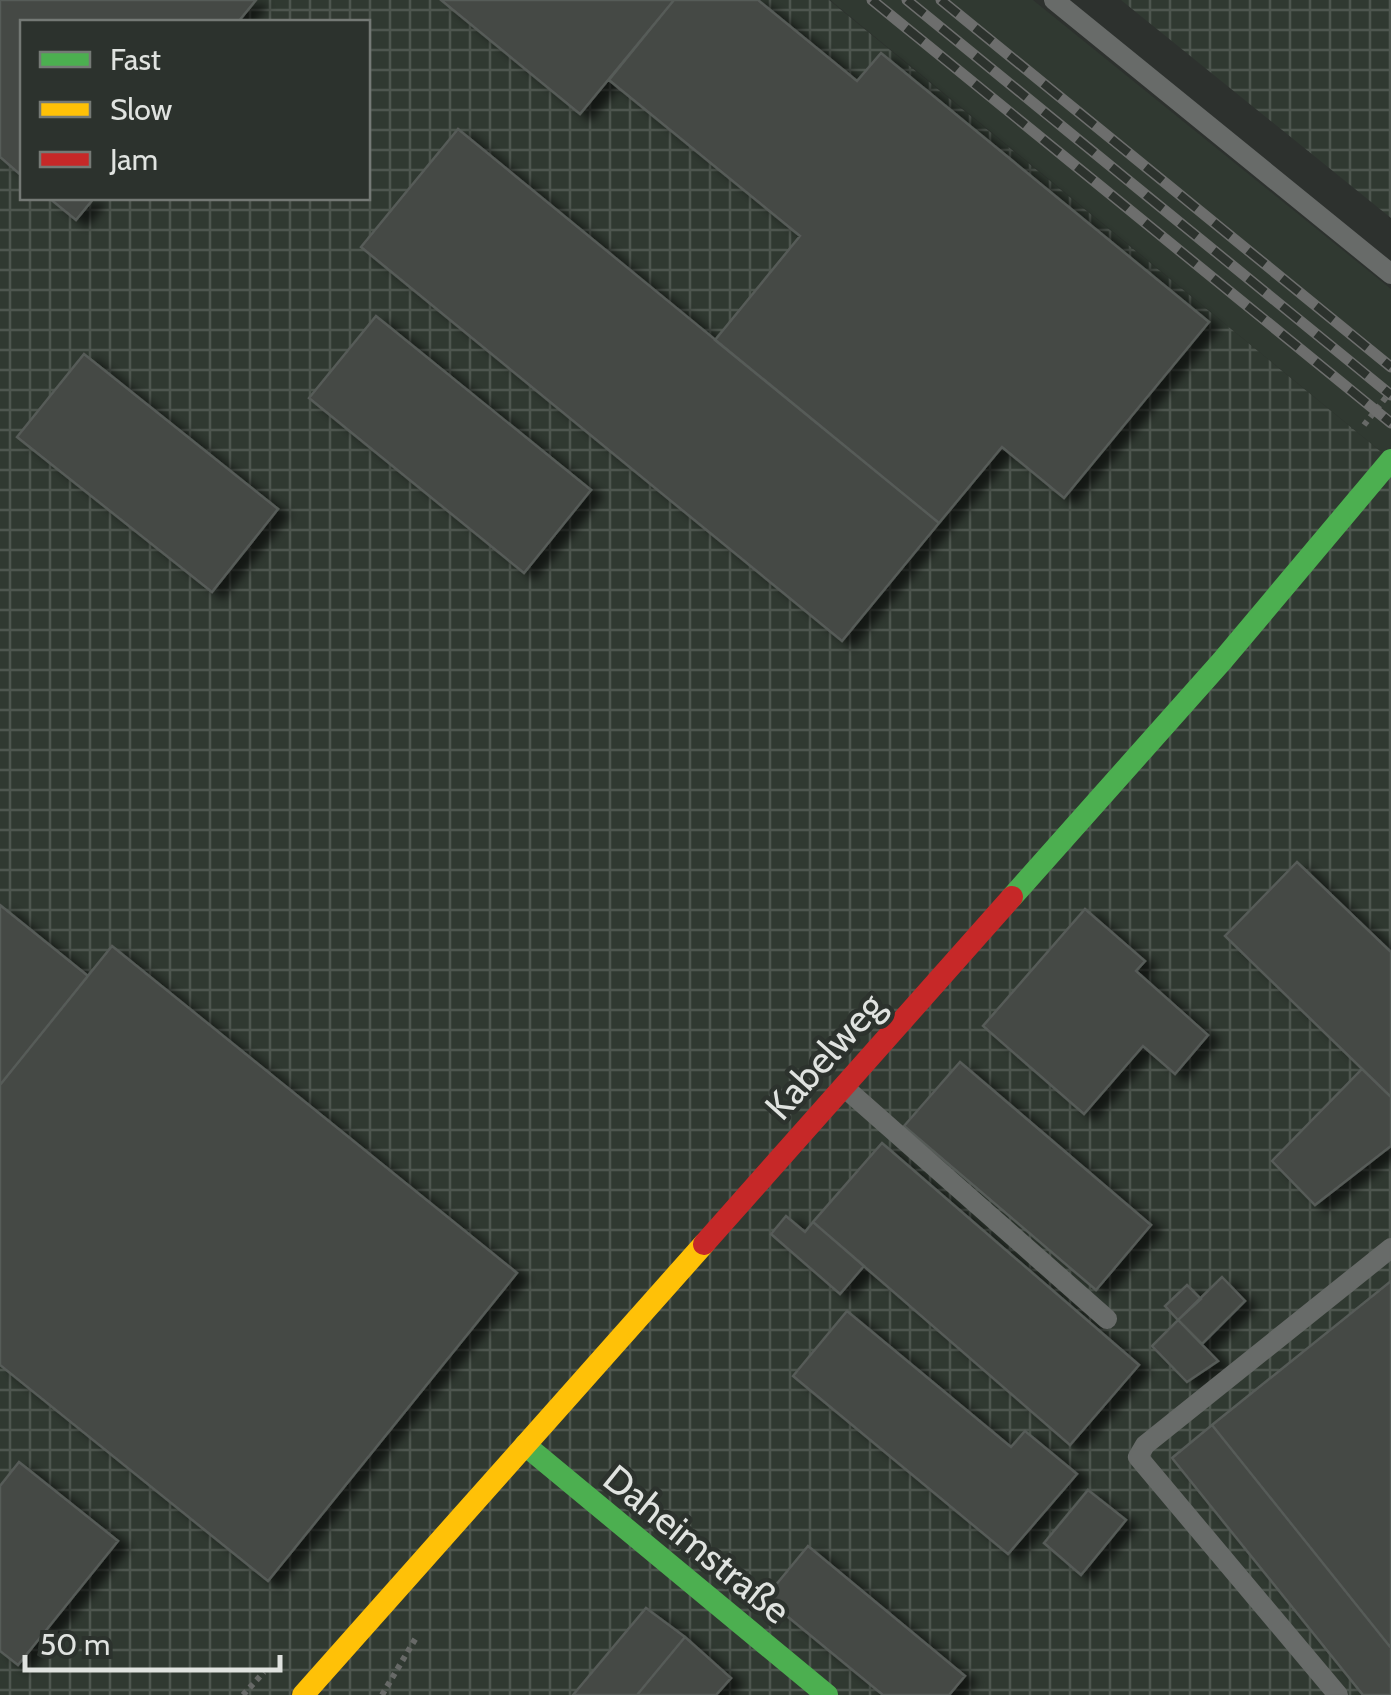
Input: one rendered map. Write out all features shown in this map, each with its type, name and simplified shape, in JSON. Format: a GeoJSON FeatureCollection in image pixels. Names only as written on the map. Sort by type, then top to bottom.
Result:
{"type":"FeatureCollection","features":[{"type":"Feature","properties":{"kind":"street","name":"Kabelweg"},"geometry":{"type":"LineString","coordinates":[[303,1695],[1222,661],[1391,460]]}},
{"type":"Feature","properties":{"kind":"street","name":"Daheimstraße"},"geometry":{"type":"LineString","coordinates":[[525,1445],[827,1695]]}},
{"type":"Feature","properties":{"kind":"lane"},"geometry":{"type":"LineString","coordinates":[[1054,0],[1391,274]]}},
{"type":"Feature","properties":{"kind":"lane"},"geometry":{"type":"LineString","coordinates":[[844,1086],[1106,1319]]}},
{"type":"Feature","properties":{"kind":"lane"},"geometry":{"type":"LineString","coordinates":[[1338,1695],[1138,1457],[1145,1445],[1391,1248]]}},
{"type":"Feature","properties":{"kind":"shaded area"},"geometry":{"type":"Polygon","coordinates":[[[0,0],[829,0],[1391,460],[1391,1695],[0,1695],[0,0]]]}},
{"type":"Feature","properties":{"kind":"shaded area"},"geometry":{"type":"Polygon","coordinates":[[[830,0],[1033,0],[1391,289],[1391,460],[830,0]]]}},
{"type":"Feature","properties":{"kind":"shaded area"},"geometry":{"type":"Polygon","coordinates":[[[1121,0],[1391,0],[1391,218],[1121,0]]]}},
{"type":"Feature","properties":{"kind":"building"},"geometry":{"type":"Polygon","coordinates":[[[0,0],[256,0],[240,20],[20,20],[20,174],[0,157],[0,0]]]}},
{"type":"Feature","properties":{"kind":"building"},"geometry":{"type":"Polygon","coordinates":[[[441,0],[674,0],[580,114],[441,0]]]}},
{"type":"Feature","properties":{"kind":"building"},"geometry":{"type":"Polygon","coordinates":[[[674,0],[758,0],[857,81],[881,53],[1209,322],[1064,498],[1002,447],[939,523],[715,340],[800,236],[609,80],[674,0]]]}},
{"type":"Feature","properties":{"kind":"building"},"geometry":{"type":"Polygon","coordinates":[[[458,129],[939,523],[842,641],[361,247],[458,129]]]}},
{"type":"Feature","properties":{"kind":"building"},"geometry":{"type":"Polygon","coordinates":[[[51,200],[92,200],[76,220],[51,200]]]}},
{"type":"Feature","properties":{"kind":"building"},"geometry":{"type":"Polygon","coordinates":[[[376,316],[591,490],[524,573],[309,398],[376,316]]]}},
{"type":"Feature","properties":{"kind":"building"},"geometry":{"type":"Polygon","coordinates":[[[84,354],[278,509],[212,592],[17,437],[84,354]]]}},
{"type":"Feature","properties":{"kind":"building"},"geometry":{"type":"Polygon","coordinates":[[[1297,862],[1391,952],[1391,1097],[1225,936],[1297,862]]]}},
{"type":"Feature","properties":{"kind":"building"},"geometry":{"type":"Polygon","coordinates":[[[0,905],[88,976],[0,1085],[0,905]]]}},
{"type":"Feature","properties":{"kind":"building"},"geometry":{"type":"Polygon","coordinates":[[[1085,909],[1145,961],[1136,971],[1208,1035],[1175,1074],[1143,1046],[1084,1114],[983,1026],[1085,909]]]}},
{"type":"Feature","properties":{"kind":"building"},"geometry":{"type":"Polygon","coordinates":[[[112,946],[517,1273],[268,1581],[0,1365],[0,1085],[112,946]]]}},
{"type":"Feature","properties":{"kind":"building"},"geometry":{"type":"Polygon","coordinates":[[[960,1062],[1151,1225],[1096,1290],[904,1126],[960,1062]]]}},
{"type":"Feature","properties":{"kind":"building"},"geometry":{"type":"Polygon","coordinates":[[[1362,1069],[1391,1097],[1391,1146],[1315,1205],[1272,1161],[1362,1069]]]}},
{"type":"Feature","properties":{"kind":"building"},"geometry":{"type":"Polygon","coordinates":[[[882,1143],[1139,1365],[1070,1445],[813,1222],[882,1143]]]}},
{"type":"Feature","properties":{"kind":"building"},"geometry":{"type":"Polygon","coordinates":[[[786,1216],[805,1232],[813,1222],[864,1266],[840,1294],[771,1234],[786,1216]]]}},
{"type":"Feature","properties":{"kind":"building"},"geometry":{"type":"Polygon","coordinates":[[[1222,1277],[1245,1301],[1202,1344],[1178,1320],[1222,1277]]]}},
{"type":"Feature","properties":{"kind":"building"},"geometry":{"type":"Polygon","coordinates":[[[1391,1281],[1391,1648],[1212,1425],[1391,1281]]]}},
{"type":"Feature","properties":{"kind":"building"},"geometry":{"type":"Polygon","coordinates":[[[1187,1285],[1201,1299],[1178,1320],[1165,1306],[1187,1285]]]}},
{"type":"Feature","properties":{"kind":"building"},"geometry":{"type":"Polygon","coordinates":[[[847,1311],[1011,1447],[1025,1431],[1077,1474],[1008,1554],[793,1376],[847,1311]]]}},
{"type":"Feature","properties":{"kind":"building"},"geometry":{"type":"Polygon","coordinates":[[[1178,1320],[1218,1361],[1187,1382],[1152,1346],[1178,1320]]]}},
{"type":"Feature","properties":{"kind":"building"},"geometry":{"type":"Polygon","coordinates":[[[1212,1425],[1391,1648],[1391,1695],[1363,1695],[1172,1458],[1212,1425]]]}},
{"type":"Feature","properties":{"kind":"building"},"geometry":{"type":"Polygon","coordinates":[[[19,1462],[118,1541],[18,1665],[0,1651],[0,1486],[19,1462]]]}},
{"type":"Feature","properties":{"kind":"building"},"geometry":{"type":"Polygon","coordinates":[[[1088,1490],[1126,1520],[1081,1575],[1044,1543],[1088,1490]]]}},
{"type":"Feature","properties":{"kind":"building"},"geometry":{"type":"Polygon","coordinates":[[[808,1546],[965,1676],[949,1695],[883,1695],[765,1598],[808,1546]]]}},
{"type":"Feature","properties":{"kind":"building"},"geometry":{"type":"Polygon","coordinates":[[[646,1608],[685,1637],[637,1695],[573,1695],[646,1608]]]}},
{"type":"Feature","properties":{"kind":"building"},"geometry":{"type":"Polygon","coordinates":[[[685,1637],[731,1678],[716,1695],[637,1695],[685,1637]]]}},
{"type":"Feature","properties":{"kind":"railway"},"geometry":{"type":"LineString","coordinates":[[872,0],[1391,423]]}},
{"type":"Feature","properties":{"kind":"railway"},"geometry":{"type":"LineString","coordinates":[[907,0],[1391,395]]}},
{"type":"Feature","properties":{"kind":"railway"},"geometry":{"type":"LineString","coordinates":[[941,0],[1391,367]]}},
{"type":"Feature","properties":{"kind":"traffic: fast"},"geometry":{"type":"LineString","coordinates":[[1012,897],[1222,661],[1391,460]]}},
{"type":"Feature","properties":{"kind":"traffic: fast"},"geometry":{"type":"LineString","coordinates":[[525,1445],[827,1695]]}},
{"type":"Feature","properties":{"kind":"traffic: slow"},"geometry":{"type":"LineString","coordinates":[[303,1695],[704,1244]]}},
{"type":"Feature","properties":{"kind":"traffic: jam"},"geometry":{"type":"LineString","coordinates":[[704,1244],[1012,897]]}}]}
